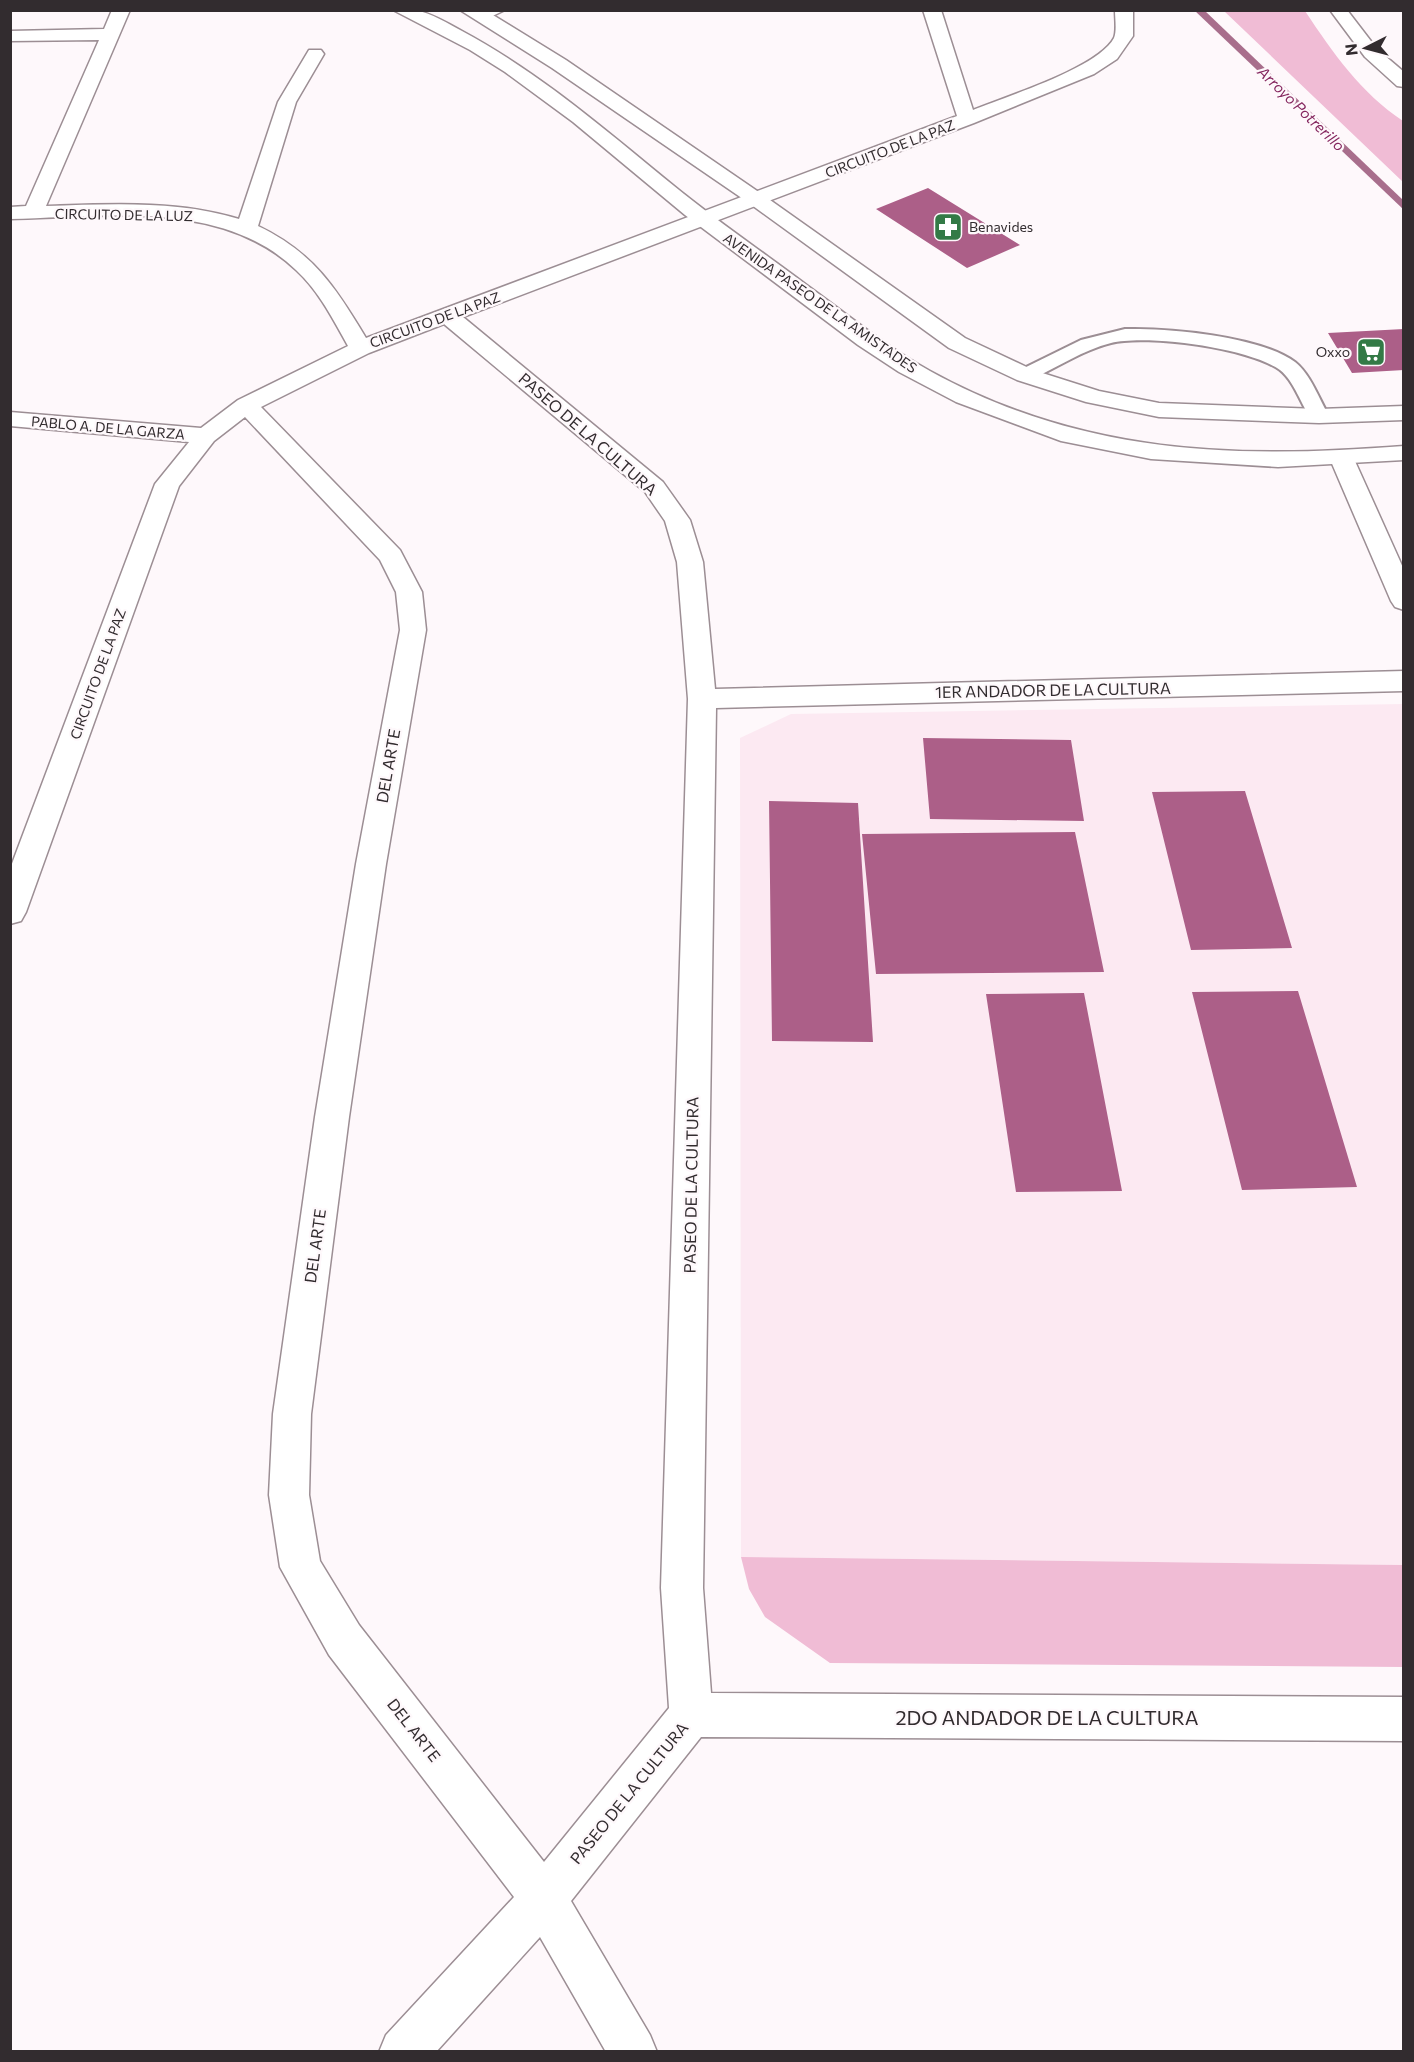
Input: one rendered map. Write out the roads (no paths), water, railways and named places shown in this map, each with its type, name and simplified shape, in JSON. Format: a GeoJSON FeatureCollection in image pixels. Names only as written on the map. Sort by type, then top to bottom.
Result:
{"type":"FeatureCollection","features":[{"type":"Feature","properties":{"kind":"street"},"geometry":{"type":"LineString","coordinates":[[33,213],[121,10]]}},
{"type":"Feature","properties":{"kind":"street","name":"AVENIDA PASEO DE LA AMISTADES"},"geometry":{"type":"LineString","coordinates":[[401,10],[435,23],[521,74],[701,219],[907,367],[990,407],[1068,435],[1145,451],[1240,459],[1342,459],[1404,453]]}},
{"type":"Feature","properties":{"kind":"street"},"geometry":{"type":"LineString","coordinates":[[932,10],[966,119]]}},
{"type":"Feature","properties":{"kind":"street","name":"CIRCUITO DE LA PAZ"},"geometry":{"type":"LineString","coordinates":[[10,912],[167,484],[206,436],[246,405],[361,348],[449,317],[966,119],[1087,70],[1111,56],[1124,36],[1124,10]]}},
{"type":"Feature","properties":{"kind":"street"},"geometry":{"type":"LineString","coordinates":[[1338,10],[1371,52],[1404,82]]}},
{"type":"Feature","properties":{"kind":"street"},"geometry":{"type":"LineString","coordinates":[[482,12],[756,199],[957,343],[1025,375],[1095,397],[1159,410],[1319,416],[1404,413]]}},
{"type":"Feature","properties":{"kind":"street"},"geometry":{"type":"LineString","coordinates":[[10,36],[109,34]]}},
{"type":"Feature","properties":{"kind":"street"},"geometry":{"type":"LineString","coordinates":[[247,228],[287,102],[315,54]]}},
{"type":"Feature","properties":{"kind":"street","name":"CIRCUITO DE LA LUZ"},"geometry":{"type":"LineString","coordinates":[[10,213],[165,214],[208,217],[247,228],[294,257],[324,288],[361,348]]}},
{"type":"Feature","properties":{"kind":"street","name":"PASEO DE LA CULTURA"},"geometry":{"type":"LineString","coordinates":[[403,2052],[544,1899],[691,1715],[682,1588],[702,699],[690,562],[677,520],[654,487],[449,317]]}},
{"type":"Feature","properties":{"kind":"street","name":"DEL ARTE"},"geometry":{"type":"LineString","coordinates":[[246,405],[391,556],[409,592],[413,630],[370,864],[332,1117],[292,1414],[289,1495],[301,1567],[344,1640],[544,1899],[633,2052]]}},
{"type":"Feature","properties":{"kind":"street","name":"PABLO A. DE LA GARZA"},"geometry":{"type":"LineString","coordinates":[[10,419],[206,436]]}},
{"type":"Feature","properties":{"kind":"street"},"geometry":{"type":"LineString","coordinates":[[1342,459],[1404,601]]}},
{"type":"Feature","properties":{"kind":"street","name":"1ER ANDADOR DE LA CULTURA"},"geometry":{"type":"LineString","coordinates":[[702,699],[1404,681]]}},
{"type":"Feature","properties":{"kind":"street","name":"2DO ANDADOR DE LA CULTURA"},"geometry":{"type":"LineString","coordinates":[[691,1715],[1404,1719]]}},
{"type":"Feature","properties":{"kind":"lane"},"geometry":{"type":"LineString","coordinates":[[1025,375],[1108,337],[1155,333],[1259,353],[1276,359],[1289,368],[1319,416]]}},
{"type":"Feature","properties":{"kind":"waterway","name":"Arroyo Potrerillo"},"geometry":{"type":"LineString","coordinates":[[1198,10],[1404,207]]}},
{"type":"Feature","properties":{"kind":"place","name":"Benavides"},"geometry":{"type":"Point","coordinates":[948,227]}},
{"type":"Feature","properties":{"kind":"place","name":"Oxxo"},"geometry":{"type":"Point","coordinates":[1371,352]}}]}
